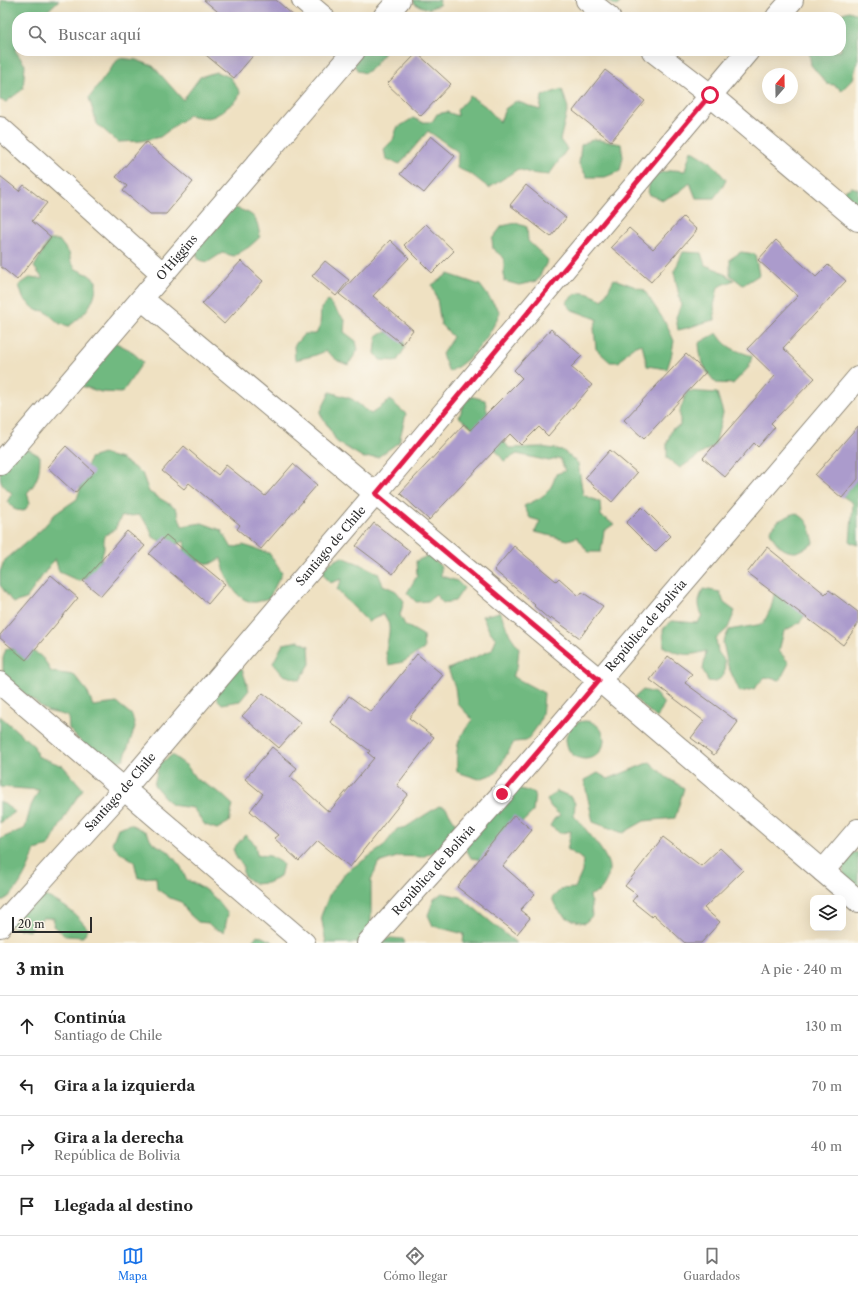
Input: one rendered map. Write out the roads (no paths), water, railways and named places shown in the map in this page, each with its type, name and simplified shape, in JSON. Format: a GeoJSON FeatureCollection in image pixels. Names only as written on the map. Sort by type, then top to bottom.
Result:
{"type":"FeatureCollection","features":[{"type":"Feature","properties":{"kind":"street"},"geometry":{"type":"LineString","coordinates":[[303,0],[317,12]]}},
{"type":"Feature","properties":{"kind":"street"},"geometry":{"type":"LineString","coordinates":[[388,12],[398,0]]}},
{"type":"Feature","properties":{"kind":"street"},"geometry":{"type":"LineString","coordinates":[[587,0],[603,12]]}},
{"type":"Feature","properties":{"kind":"street"},"geometry":{"type":"LineString","coordinates":[[781,12],[792,0]]}},
{"type":"Feature","properties":{"kind":"street","name":"O'Higgins"},"geometry":{"type":"LineString","coordinates":[[0,464],[350,56]]}},
{"type":"Feature","properties":{"kind":"street"},"geometry":{"type":"LineString","coordinates":[[659,56],[710,95],[858,220]]}},
{"type":"Feature","properties":{"kind":"street","name":"Santiago de Chile"},"geometry":{"type":"LineString","coordinates":[[0,926],[124,789],[376,494],[744,56]]}},
{"type":"Feature","properties":{"kind":"street"},"geometry":{"type":"LineString","coordinates":[[0,128],[163,274]]}},
{"type":"Feature","properties":{"kind":"street"},"geometry":{"type":"LineString","coordinates":[[142,299],[599,680],[858,901]]}},
{"type":"Feature","properties":{"kind":"street","name":"República de Bolivia"},"geometry":{"type":"LineString","coordinates":[[368,943],[502,794],[858,378]]}},
{"type":"Feature","properties":{"kind":"street"},"geometry":{"type":"LineString","coordinates":[[0,683],[304,943]]}},
{"type":"Feature","properties":{"kind":"street"},"geometry":{"type":"LineString","coordinates":[[823,872],[858,830]]}}]}
